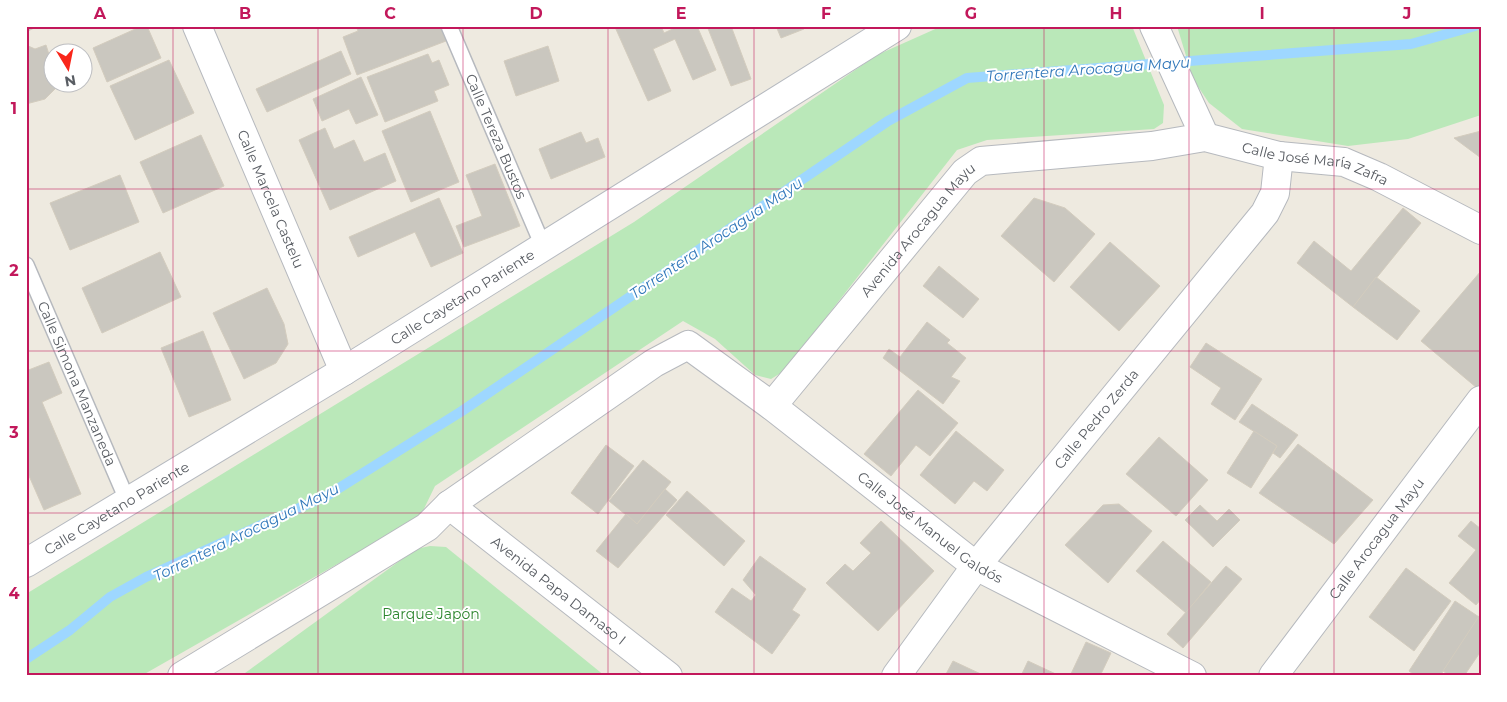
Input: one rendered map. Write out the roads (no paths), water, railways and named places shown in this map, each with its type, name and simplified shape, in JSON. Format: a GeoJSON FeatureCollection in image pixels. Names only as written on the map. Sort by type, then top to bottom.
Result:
{"type":"FeatureCollection","features":[{"type":"Feature","properties":{"kind":"street","name":"Calle Marcela Castelu"},"geometry":{"type":"LineString","coordinates":[[197,26],[344,371]]}},
{"type":"Feature","properties":{"kind":"street","name":"Calle Cayetano Pariente"},"geometry":{"type":"LineString","coordinates":[[26,563],[344,371],[897,26]]}},
{"type":"Feature","properties":{"kind":"street"},"geometry":{"type":"LineString","coordinates":[[1159,37],[1205,137]]}},
{"type":"Feature","properties":{"kind":"street","name":"Calle José María Zafra"},"geometry":{"type":"LineString","coordinates":[[1205,137],[1279,156],[1344,162],[1379,177],[1481,230]]}},
{"type":"Feature","properties":{"kind":"street","name":"Avenida Arocagua Mayu"},"geometry":{"type":"LineString","coordinates":[[772,406],[965,172],[981,161],[1152,146],[1205,137]]}},
{"type":"Feature","properties":{"kind":"street","name":"Calle Pedro Zerda"},"geometry":{"type":"LineString","coordinates":[[896,676],[976,566],[1265,214],[1275,194],[1279,156]]}},
{"type":"Feature","properties":{"kind":"street","name":"Calle José Manuel Galdós"},"geometry":{"type":"LineString","coordinates":[[449,504],[654,363],[688,345],[772,406],[976,566],[1192,676]]}},
{"type":"Feature","properties":{"kind":"street","name":"Calle Arocagua Mayu"},"geometry":{"type":"LineString","coordinates":[[1274,676],[1481,400]]}},
{"type":"Feature","properties":{"kind":"street"},"geometry":{"type":"LineString","coordinates":[[182,676],[427,527],[449,504]]}},
{"type":"Feature","properties":{"kind":"street","name":"Avenida Papa Damaso I"},"geometry":{"type":"LineString","coordinates":[[449,504],[668,676]]}},
{"type":"Feature","properties":{"kind":"lane","name":"Calle Tereza Bustos"},"geometry":{"type":"LineString","coordinates":[[449,26],[543,246]]}},
{"type":"Feature","properties":{"kind":"lane","name":"Calle Simona Manzaneda"},"geometry":{"type":"LineString","coordinates":[[26,265],[128,502]]}},
{"type":"Feature","properties":{"kind":"waterway","name":"Torrentera Arocagua Mayu"},"geometry":{"type":"LineString","coordinates":[[26,659],[70,630],[110,597],[146,577],[328,495],[462,411],[888,121],[967,78],[1411,44],[1475,26]]}},
{"type":"Feature","properties":{"kind":"park label","name":"Parque Japón"},"geometry":{"type":"Point","coordinates":[431,614]}}]}
